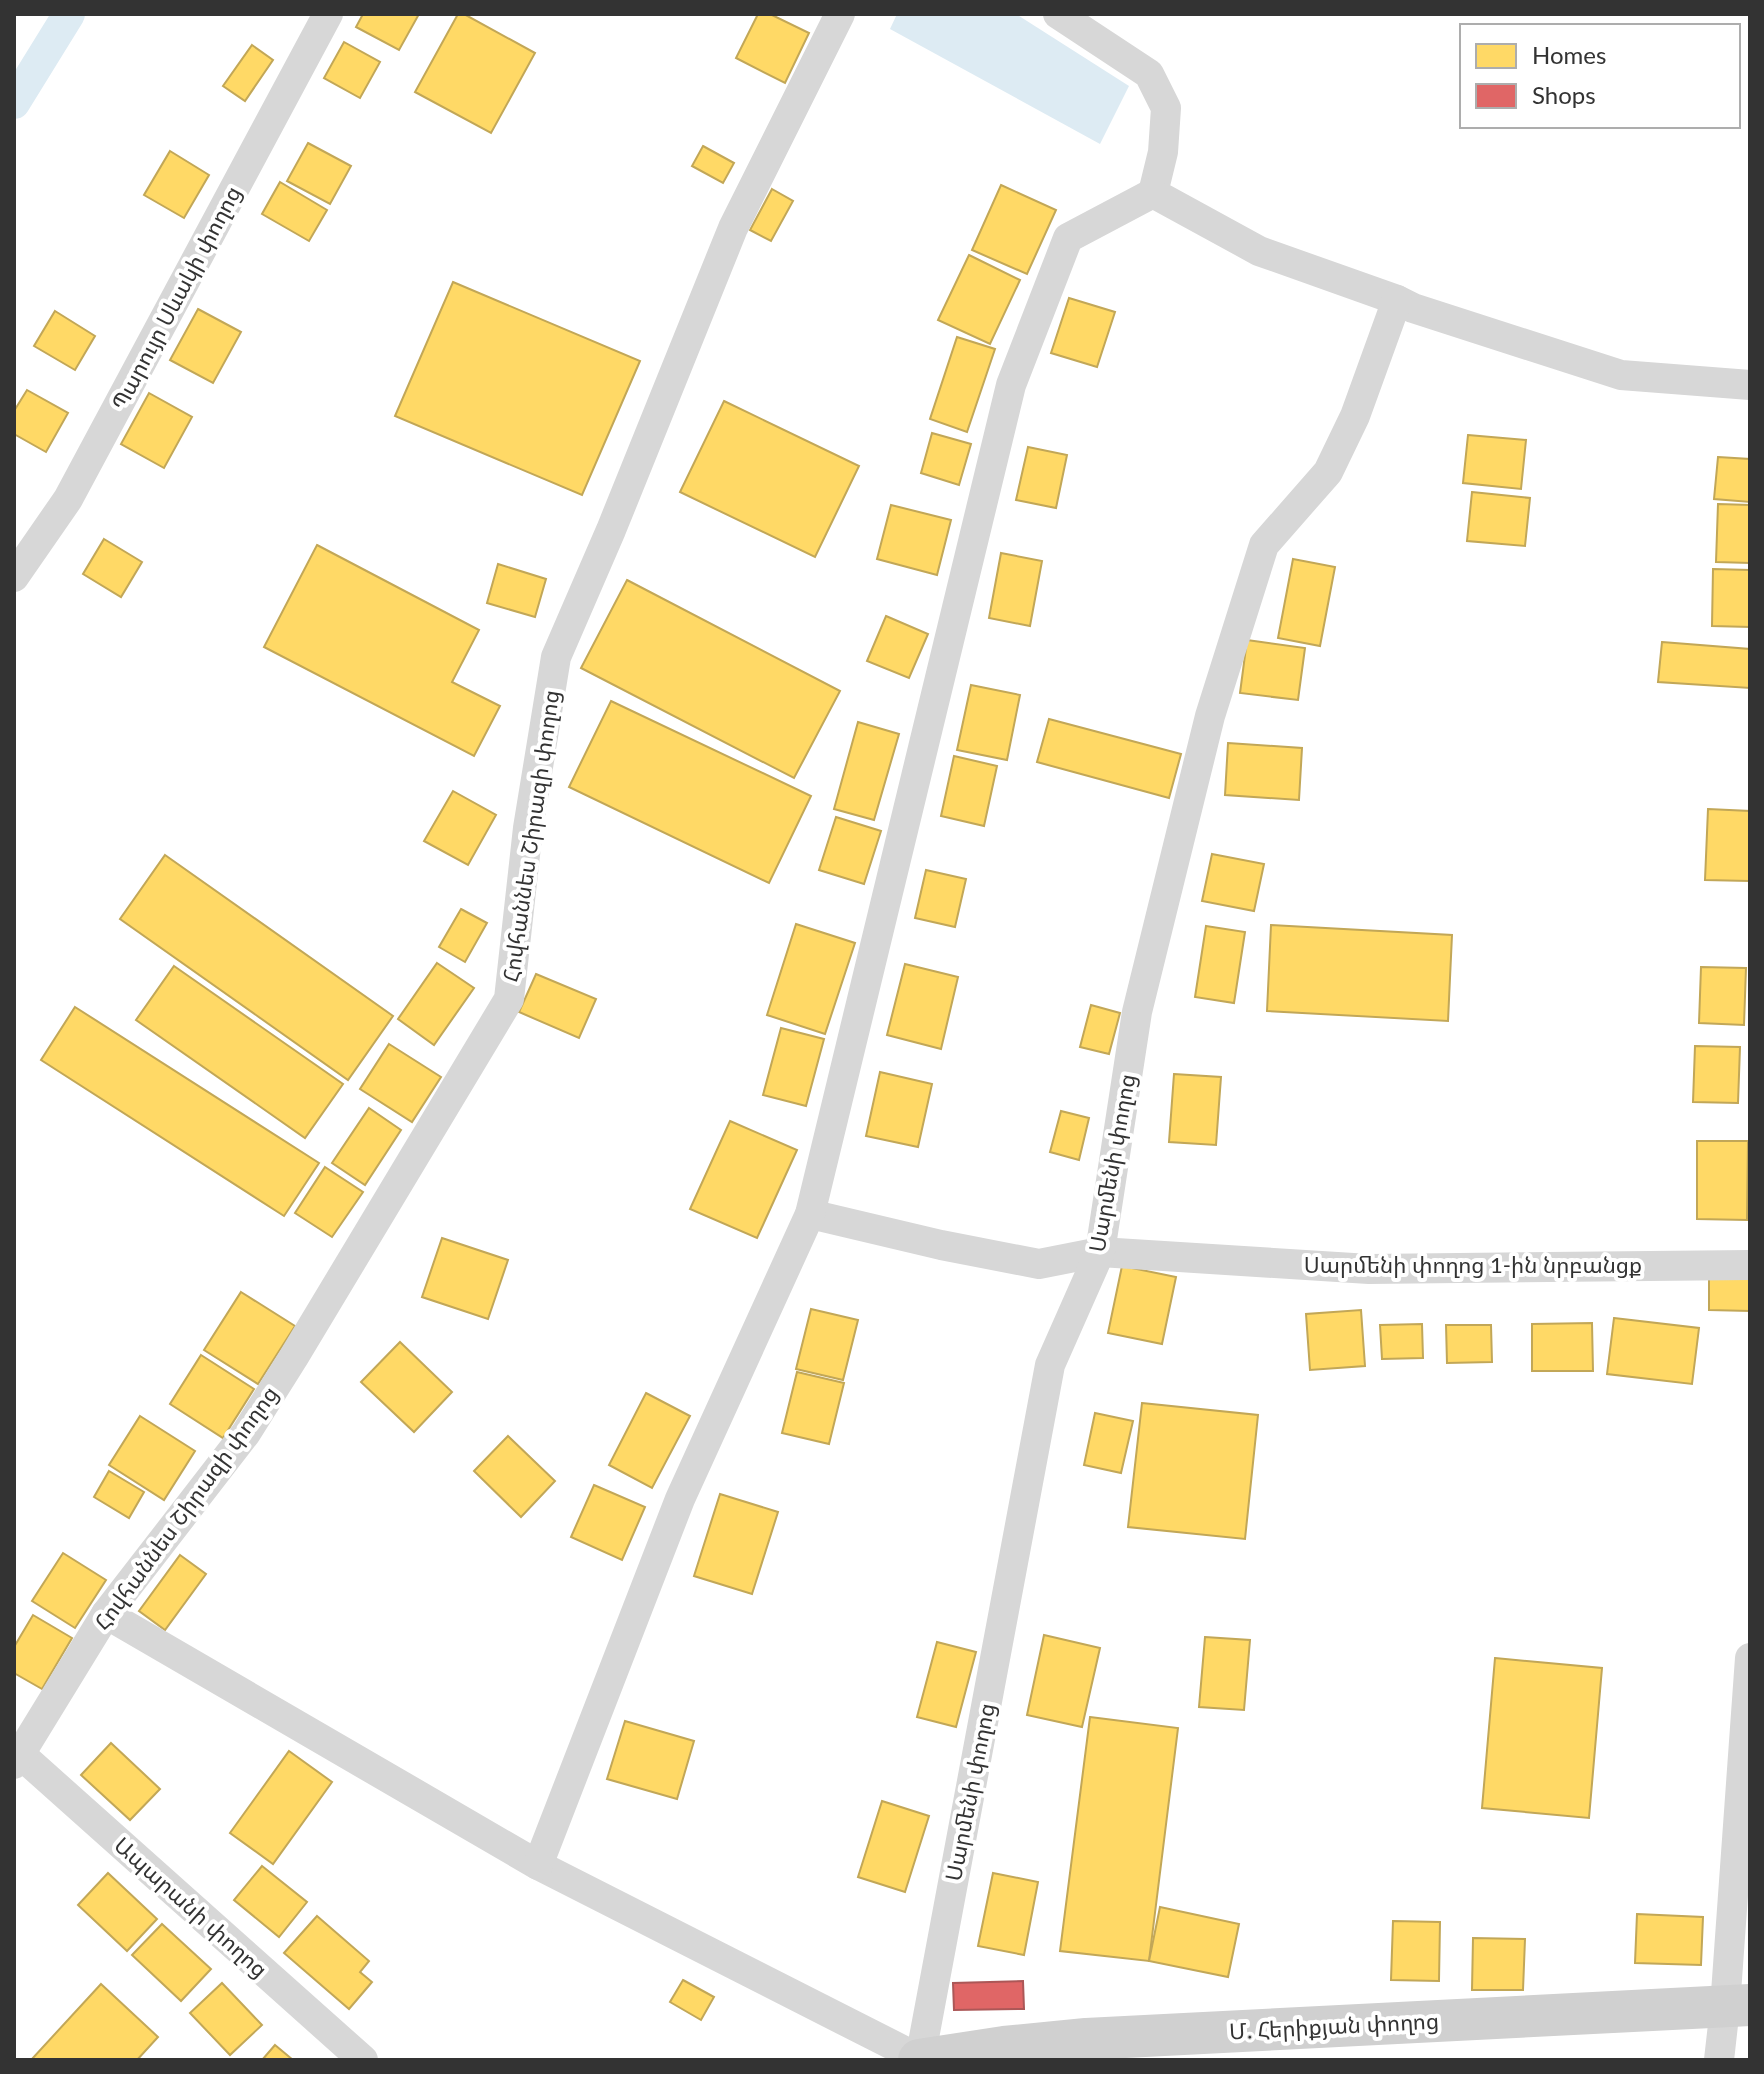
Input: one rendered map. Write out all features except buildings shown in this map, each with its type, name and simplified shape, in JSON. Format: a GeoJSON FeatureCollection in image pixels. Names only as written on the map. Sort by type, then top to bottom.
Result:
{"type":"FeatureCollection","features":[{"type":"Feature","properties":{"kind":"main road","name":"Մ. Հերիքյան փողոց"},"geometry":{"type":"LineString","coordinates":[[920,2060],[1086,2039],[1737,2006]]}},
{"type":"Feature","properties":{"kind":"street","name":"Պարույր Սևակի փողոց"},"geometry":{"type":"LineString","coordinates":[[14,577],[68,499],[328,14]]}},
{"type":"Feature","properties":{"kind":"street","name":"Հովհաննես Շիրազի փողոց"},"geometry":{"type":"LineString","coordinates":[[17,1759],[106,1614],[246,1433],[509,999],[528,828],[556,657],[611,530],[733,228],[840,14]]}},
{"type":"Feature","properties":{"kind":"street"},"geometry":{"type":"LineString","coordinates":[[538,1865],[680,1499],[810,1214],[1011,385],[1068,238],[1153,193],[1163,152],[1166,108],[1149,74],[1058,14]]}},
{"type":"Feature","properties":{"kind":"street"},"geometry":{"type":"LineString","coordinates":[[1153,193],[1259,251],[1413,308],[1621,375],[1750,385]]}},
{"type":"Feature","properties":{"kind":"street","name":"Սարմենի փողոց"},"geometry":{"type":"LineString","coordinates":[[920,2060],[1050,1365],[1100,1252],[1137,1012],[1214,701],[1264,545],[1328,472],[1355,416],[1397,300]]}},
{"type":"Feature","properties":{"kind":"street","name":"Սարմենի փողոց 1-ին նրբանցք"},"geometry":{"type":"LineString","coordinates":[[810,1214],[1039,1264],[1100,1252],[1369,1269],[1750,1265]]}},
{"type":"Feature","properties":{"kind":"street"},"geometry":{"type":"LineString","coordinates":[[106,1614],[538,1865],[920,2060]]}},
{"type":"Feature","properties":{"kind":"street"},"geometry":{"type":"LineString","coordinates":[[1719,2060],[1737,2006],[1750,1658]]}},
{"type":"Feature","properties":{"kind":"street","name":"Ապարանի փողոց"},"geometry":{"type":"LineString","coordinates":[[17,1759],[363,2060]]}},
{"type":"Feature","properties":{"kind":"shaded area"},"geometry":{"type":"Polygon","coordinates":[[[897,14],[1016,14],[1129,86],[1100,144],[890,29],[897,14]]]}},
{"type":"Feature","properties":{"kind":"waterway"},"geometry":{"type":"LineString","coordinates":[[14,103],[69,14]]}}]}
